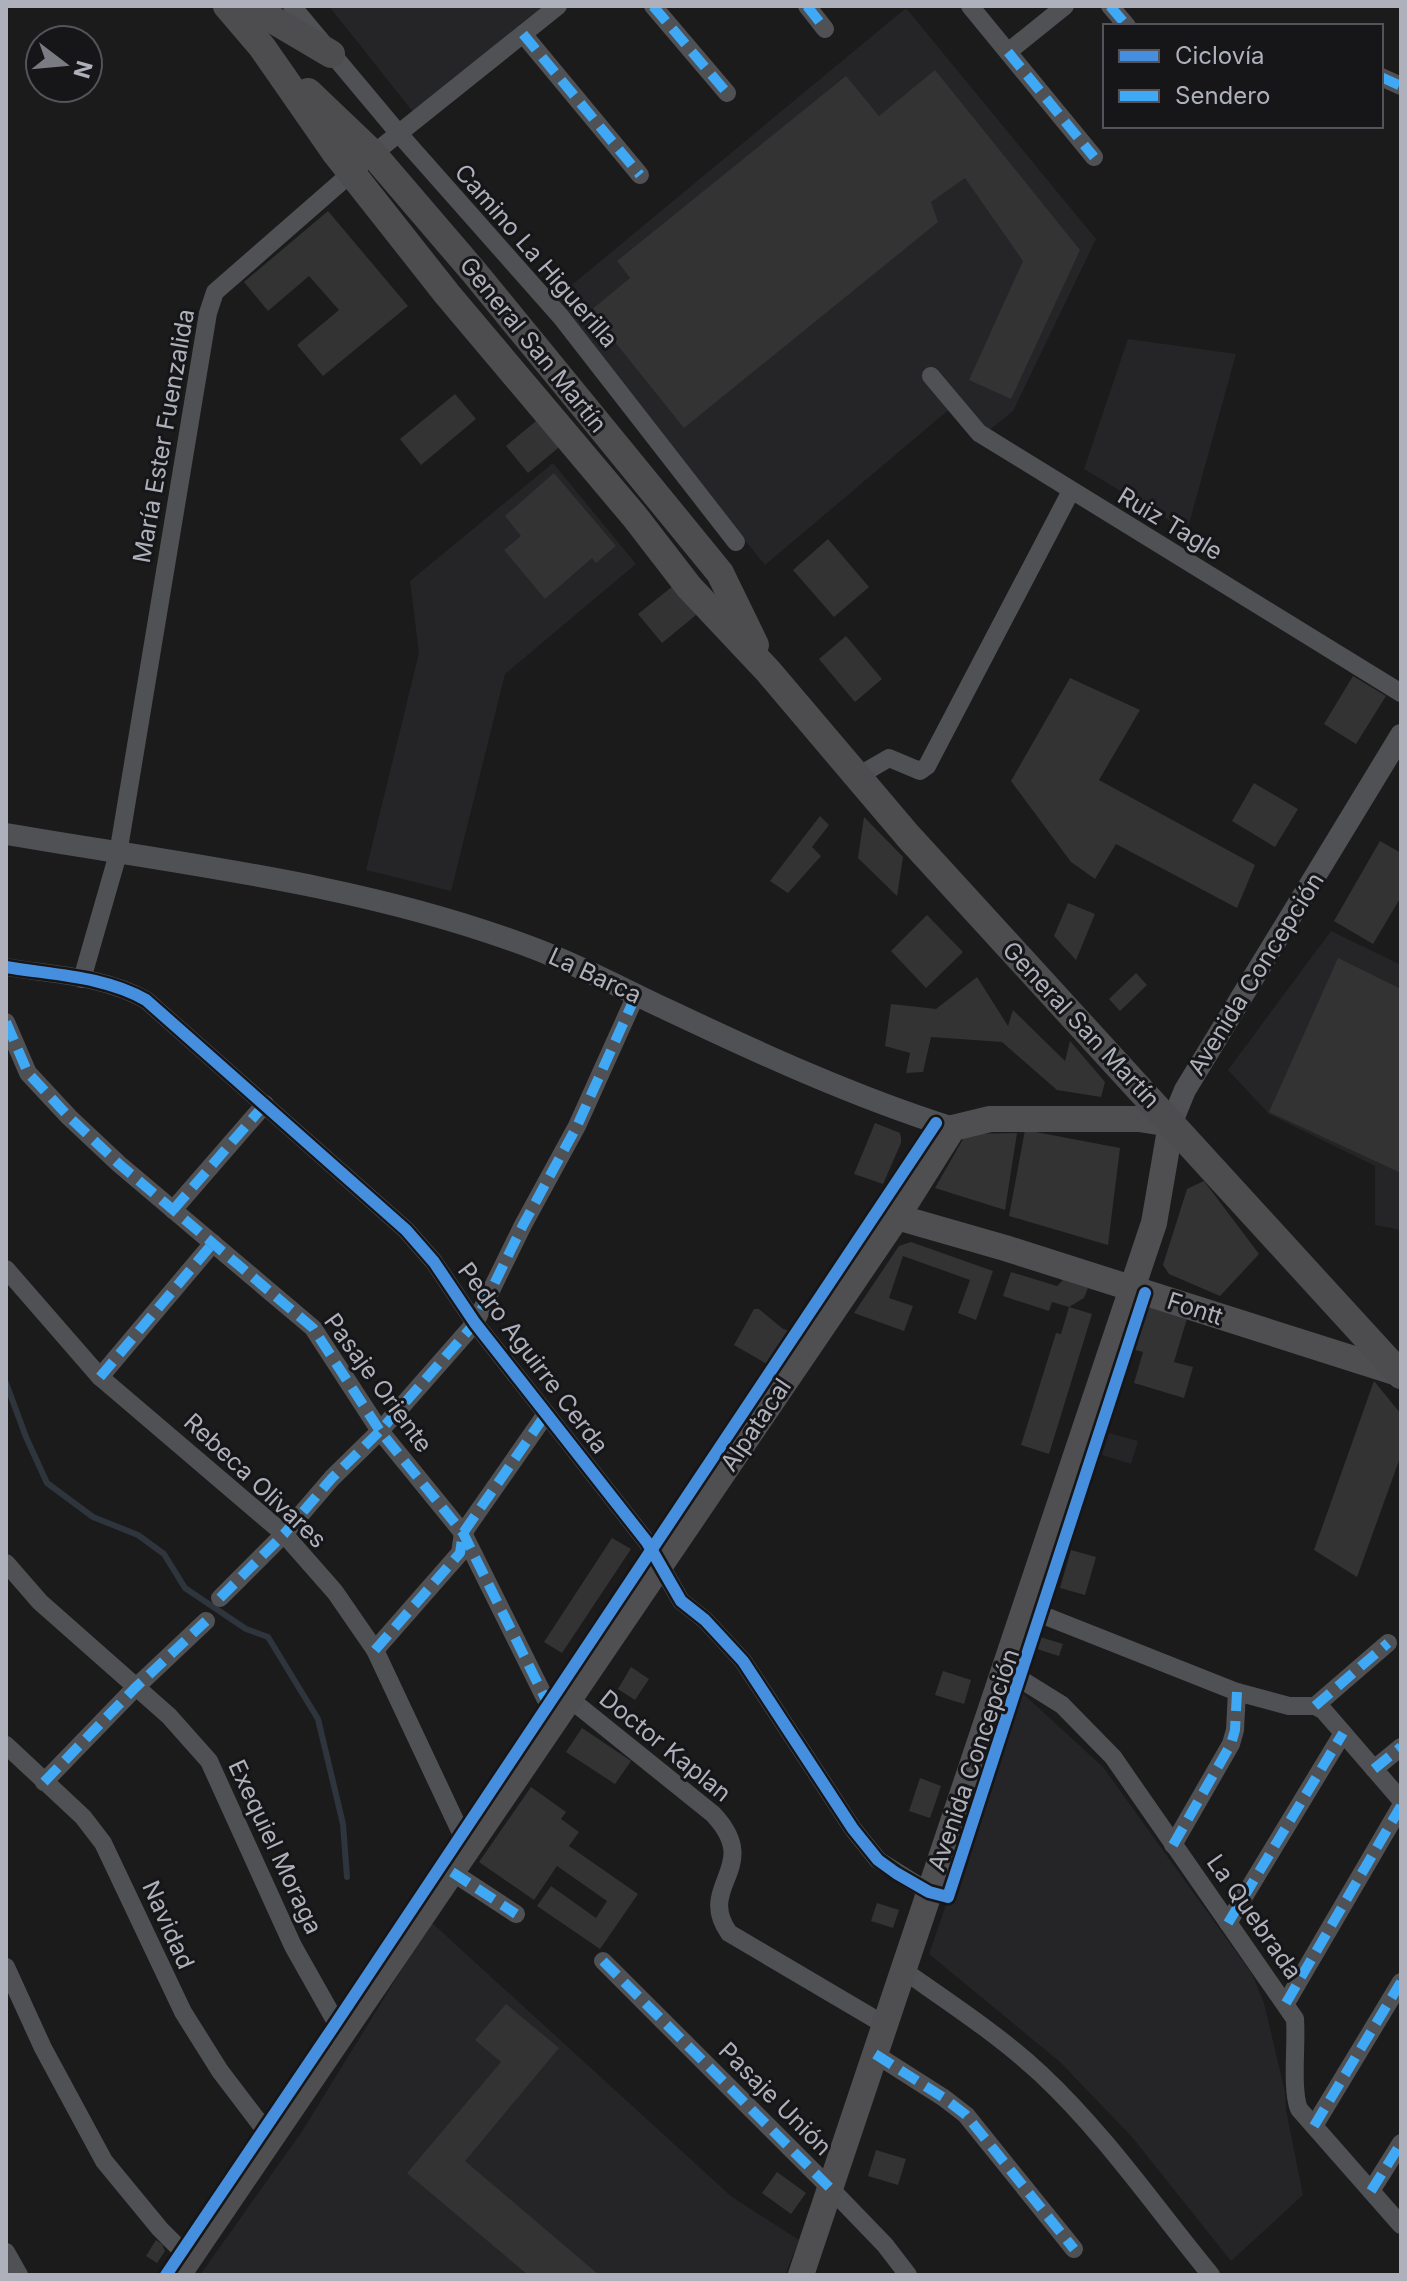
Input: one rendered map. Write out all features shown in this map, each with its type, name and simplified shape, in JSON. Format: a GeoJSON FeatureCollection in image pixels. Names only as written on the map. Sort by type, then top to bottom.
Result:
{"type":"FeatureCollection","features":[{"type":"Feature","properties":{"kind":"main road","name":"General San Martín"},"geometry":{"type":"LineString","coordinates":[[227,6],[262,47],[351,174],[447,294],[635,517],[689,587],[768,671],[908,836],[1401,1374]]}},
{"type":"Feature","properties":{"kind":"main road"},"geometry":{"type":"LineString","coordinates":[[250,6],[331,54]]}},
{"type":"Feature","properties":{"kind":"main road","name":"General San Martín"},"geometry":{"type":"LineString","coordinates":[[262,47],[373,154],[474,272],[720,573],[768,671]]}},
{"type":"Feature","properties":{"kind":"main road"},"geometry":{"type":"LineString","coordinates":[[953,1128],[990,1119],[1139,1119],[1171,1124]]}},
{"type":"Feature","properties":{"kind":"main road","name":"Avenida Concepción"},"geometry":{"type":"LineString","coordinates":[[801,2275],[1154,1223],[1171,1124]]}},
{"type":"Feature","properties":{"kind":"main road","name":"Alpatacal"},"geometry":{"type":"LineString","coordinates":[[184,2267],[897,1217],[953,1128]]}},
{"type":"Feature","properties":{"kind":"main road","name":"Fontt"},"geometry":{"type":"LineString","coordinates":[[897,1217],[1005,1248],[1401,1374]]}},
{"type":"Feature","properties":{"kind":"street","name":"Camino La Higuerilla"},"geometry":{"type":"LineString","coordinates":[[292,6],[400,135],[561,317],[736,542]]}},
{"type":"Feature","properties":{"kind":"street","name":"María Ester Fuenzalida"},"geometry":{"type":"LineString","coordinates":[[82,979],[118,854],[208,313],[215,292],[373,154],[558,6]]}},
{"type":"Feature","properties":{"kind":"street"},"geometry":{"type":"LineString","coordinates":[[653,6],[727,93]]}},
{"type":"Feature","properties":{"kind":"street"},"geometry":{"type":"LineString","coordinates":[[807,6],[825,29]]}},
{"type":"Feature","properties":{"kind":"street"},"geometry":{"type":"LineString","coordinates":[[970,6],[1094,157]]}},
{"type":"Feature","properties":{"kind":"street"},"geometry":{"type":"LineString","coordinates":[[1008,52],[1065,6]]}},
{"type":"Feature","properties":{"kind":"street"},"geometry":{"type":"LineString","coordinates":[[1110,6],[1125,24]]}},
{"type":"Feature","properties":{"kind":"street"},"geometry":{"type":"LineString","coordinates":[[523,34],[640,175]]}},
{"type":"Feature","properties":{"kind":"street","name":"Ruiz Tagle"},"geometry":{"type":"LineString","coordinates":[[931,376],[979,433],[1401,693]]}},
{"type":"Feature","properties":{"kind":"street"},"geometry":{"type":"LineString","coordinates":[[635,517],[684,477]]}},
{"type":"Feature","properties":{"kind":"street"},"geometry":{"type":"LineString","coordinates":[[858,776],[889,758],[920,771],[927,766],[1071,491]]}},
{"type":"Feature","properties":{"kind":"street","name":"Avenida Concepción"},"geometry":{"type":"LineString","coordinates":[[1171,1124],[1185,1090],[1401,735]]}},
{"type":"Feature","properties":{"kind":"street","name":"La Barca"},"geometry":{"type":"LineString","coordinates":[[6,834],[320,886],[478,928],[575,964],[636,995],[872,1100],[953,1128]]}},
{"type":"Feature","properties":{"kind":"street","name":"Pedro Aguirre Cerda"},"geometry":{"type":"LineString","coordinates":[[6,967],[108,984],[146,1000],[406,1230],[434,1262],[475,1323],[647,1542],[681,1601],[705,1620],[743,1661],[853,1829],[878,1860],[929,1892]]}},
{"type":"Feature","properties":{"kind":"street"},"geometry":{"type":"LineString","coordinates":[[220,1598],[380,1431],[475,1323],[523,1225],[577,1126],[636,995]]}},
{"type":"Feature","properties":{"kind":"street","name":"Pasaje Oriente"},"geometry":{"type":"LineString","coordinates":[[6,1022],[28,1073],[69,1117],[313,1328],[380,1431],[463,1533],[545,1698],[565,1706]]}},
{"type":"Feature","properties":{"kind":"street"},"geometry":{"type":"LineString","coordinates":[[173,1210],[265,1104]]}},
{"type":"Feature","properties":{"kind":"street"},"geometry":{"type":"LineString","coordinates":[[100,1377],[213,1243]]}},
{"type":"Feature","properties":{"kind":"street","name":"Rebeca Olivares"},"geometry":{"type":"LineString","coordinates":[[6,1269],[100,1377],[284,1534],[335,1592],[375,1650],[468,1848]]}},
{"type":"Feature","properties":{"kind":"street"},"geometry":{"type":"LineString","coordinates":[[375,1650],[460,1553],[463,1533],[546,1414]]}},
{"type":"Feature","properties":{"kind":"street","name":"Exequiel Moraga"},"geometry":{"type":"LineString","coordinates":[[6,1563],[40,1602],[169,1716],[209,1761],[293,1946],[342,2033]]}},
{"type":"Feature","properties":{"kind":"street"},"geometry":{"type":"LineString","coordinates":[[1025,1608],[1237,1692],[1289,1706],[1315,1706],[1324,1711],[1401,1803],[1286,2003]]}},
{"type":"Feature","properties":{"kind":"street"},"geometry":{"type":"LineString","coordinates":[[44,1782],[135,1688],[206,1621]]}},
{"type":"Feature","properties":{"kind":"street"},"geometry":{"type":"LineString","coordinates":[[1315,1706],[1388,1643]]}},
{"type":"Feature","properties":{"kind":"street","name":"La Quebrada"},"geometry":{"type":"LineString","coordinates":[[1004,1669],[1062,1705],[1113,1757],[1295,2019],[1295,2098],[1299,2109],[1401,2225]]}},
{"type":"Feature","properties":{"kind":"street"},"geometry":{"type":"LineString","coordinates":[[1173,1845],[1231,1744],[1237,1692]]}},
{"type":"Feature","properties":{"kind":"street","name":"Doctor Kaplan"},"geometry":{"type":"LineString","coordinates":[[565,1706],[713,1814],[727,1828],[733,1856],[717,1903],[722,1923],[729,1933],[885,2025]]}},
{"type":"Feature","properties":{"kind":"street"},"geometry":{"type":"LineString","coordinates":[[1228,1923],[1343,1733]]}},
{"type":"Feature","properties":{"kind":"street"},"geometry":{"type":"LineString","coordinates":[[1374,1769],[1401,1747]]}},
{"type":"Feature","properties":{"kind":"street","name":"Navidad"},"geometry":{"type":"LineString","coordinates":[[9,1756],[83,1817],[103,1843],[183,2012],[220,2071],[271,2138]]}},
{"type":"Feature","properties":{"kind":"street"},"geometry":{"type":"LineString","coordinates":[[452,1872],[516,1914]]}},
{"type":"Feature","properties":{"kind":"street","name":"Pasaje Unión"},"geometry":{"type":"LineString","coordinates":[[603,1961],[830,2188],[885,2245],[908,2275]]}},
{"type":"Feature","properties":{"kind":"street"},"geometry":{"type":"LineString","coordinates":[[6,1967],[43,2048],[104,2161],[160,2229],[184,2267]]}},
{"type":"Feature","properties":{"kind":"street"},"geometry":{"type":"LineString","coordinates":[[903,1970],[1002,2040],[1041,2074],[1116,2153],[1158,2211],[1211,2275]]}},
{"type":"Feature","properties":{"kind":"street"},"geometry":{"type":"LineString","coordinates":[[1314,2126],[1401,1982]]}},
{"type":"Feature","properties":{"kind":"street"},"geometry":{"type":"LineString","coordinates":[[875,2054],[966,2115],[1074,2249]]}},
{"type":"Feature","properties":{"kind":"street"},"geometry":{"type":"LineString","coordinates":[[1371,2191],[1401,2143]]}},
{"type":"Feature","properties":{"kind":"street"},"geometry":{"type":"LineString","coordinates":[[6,2252],[19,2275]]}},
{"type":"Feature","properties":{"kind":"shaded area"},"geometry":{"type":"Polygon","coordinates":[[[329,6],[545,6],[413,112],[329,6]]]}},
{"type":"Feature","properties":{"kind":"shaded area"},"geometry":{"type":"Polygon","coordinates":[[[906,8],[1096,239],[1013,411],[975,442],[952,407],[765,565],[550,303],[906,8]]]}},
{"type":"Feature","properties":{"kind":"shaded area"},"geometry":{"type":"Polygon","coordinates":[[[1128,339],[1236,354],[1187,531],[1084,469],[1128,339]]]}},
{"type":"Feature","properties":{"kind":"shaded area"},"geometry":{"type":"Polygon","coordinates":[[[553,463],[636,564],[505,674],[451,891],[366,870],[419,653],[410,581],[553,463]]]}},
{"type":"Feature","properties":{"kind":"shaded area"},"geometry":{"type":"Polygon","coordinates":[[[1331,931],[1401,965],[1401,1230],[1375,1225],[1375,1166],[1269,1114],[1228,1070],[1331,931]]]}},
{"type":"Feature","properties":{"kind":"shaded area"},"geometry":{"type":"Polygon","coordinates":[[[1109,1433],[1138,1441],[1131,1464],[1102,1455],[1109,1433]]]}},
{"type":"Feature","properties":{"kind":"shaded area"},"geometry":{"type":"Polygon","coordinates":[[[1020,1691],[1103,1767],[1252,1974],[1264,2003],[1285,2092],[1303,2195],[1231,2261],[1132,2137],[1060,2062],[929,1954],[1020,1691]]]}},
{"type":"Feature","properties":{"kind":"shaded area"},"geometry":{"type":"Polygon","coordinates":[[[431,1922],[732,2197],[799,2240],[785,2275],[200,2275],[301,2133],[431,1922]]]}},
{"type":"Feature","properties":{"kind":"building"},"geometry":{"type":"Polygon","coordinates":[[[935,70],[1080,250],[1011,399],[969,380],[1023,261],[965,178],[931,202],[938,222],[684,428],[590,311],[630,278],[617,261],[846,76],[879,116],[935,70]]]}},
{"type":"Feature","properties":{"kind":"building"},"geometry":{"type":"Polygon","coordinates":[[[328,211],[408,306],[323,376],[297,345],[339,310],[309,276],[268,311],[244,282],[328,211]]]}},
{"type":"Feature","properties":{"kind":"building"},"geometry":{"type":"Polygon","coordinates":[[[455,394],[476,419],[421,465],[400,439],[455,394]]]}},
{"type":"Feature","properties":{"kind":"building"},"geometry":{"type":"Polygon","coordinates":[[[541,417],[563,444],[528,473],[506,446],[541,417]]]}},
{"type":"Feature","properties":{"kind":"building"},"geometry":{"type":"Polygon","coordinates":[[[554,473],[616,546],[596,563],[592,558],[545,599],[504,550],[521,536],[505,516],[554,473]]]}},
{"type":"Feature","properties":{"kind":"building"},"geometry":{"type":"Polygon","coordinates":[[[828,539],[869,587],[834,617],[793,570],[828,539]]]}},
{"type":"Feature","properties":{"kind":"building"},"geometry":{"type":"Polygon","coordinates":[[[673,586],[696,615],[662,643],[638,614],[673,586]]]}},
{"type":"Feature","properties":{"kind":"building"},"geometry":{"type":"Polygon","coordinates":[[[846,636],[882,679],[855,702],[819,659],[846,636]]]}},
{"type":"Feature","properties":{"kind":"building"},"geometry":{"type":"Polygon","coordinates":[[[1353,676],[1386,696],[1356,744],[1324,724],[1353,676]]]}},
{"type":"Feature","properties":{"kind":"building"},"geometry":{"type":"Polygon","coordinates":[[[1070,678],[1140,710],[1099,780],[1255,865],[1237,908],[1116,844],[1095,879],[1071,862],[1011,781],[1070,678]]]}},
{"type":"Feature","properties":{"kind":"building"},"geometry":{"type":"Polygon","coordinates":[[[1254,783],[1298,809],[1275,847],[1232,821],[1254,783]]]}},
{"type":"Feature","properties":{"kind":"building"},"geometry":{"type":"Polygon","coordinates":[[[820,816],[829,825],[812,847],[821,856],[788,893],[770,881],[820,816]]]}},
{"type":"Feature","properties":{"kind":"building"},"geometry":{"type":"Polygon","coordinates":[[[864,817],[903,857],[897,896],[858,858],[864,817]]]}},
{"type":"Feature","properties":{"kind":"building"},"geometry":{"type":"Polygon","coordinates":[[[1380,841],[1401,853],[1401,897],[1373,944],[1334,921],[1380,841]]]}},
{"type":"Feature","properties":{"kind":"building"},"geometry":{"type":"Polygon","coordinates":[[[1068,903],[1095,914],[1076,960],[1054,936],[1068,903]]]}},
{"type":"Feature","properties":{"kind":"building"},"geometry":{"type":"Polygon","coordinates":[[[927,915],[963,952],[926,988],[891,951],[927,915]]]}},
{"type":"Feature","properties":{"kind":"building"},"geometry":{"type":"Polygon","coordinates":[[[1338,958],[1401,989],[1401,1173],[1269,1112],[1338,958]]]}},
{"type":"Feature","properties":{"kind":"building"},"geometry":{"type":"Polygon","coordinates":[[[1136,973],[1147,985],[1120,1011],[1109,999],[1136,973]]]}},
{"type":"Feature","properties":{"kind":"building"},"geometry":{"type":"Polygon","coordinates":[[[977,977],[1008,1026],[1013,1010],[1065,1061],[1070,1041],[1105,1082],[1101,1097],[1057,1090],[1002,1042],[931,1037],[923,1072],[906,1073],[910,1053],[885,1046],[891,1004],[936,1009],[977,977]]]}},
{"type":"Feature","properties":{"kind":"building"},"geometry":{"type":"Polygon","coordinates":[[[875,1123],[900,1133],[901,1138],[883,1184],[854,1174],[875,1123]]]}},
{"type":"Feature","properties":{"kind":"building"},"geometry":{"type":"Polygon","coordinates":[[[1025,1130],[1120,1148],[1108,1245],[1009,1216],[1025,1130]]]}},
{"type":"Feature","properties":{"kind":"building"},"geometry":{"type":"Polygon","coordinates":[[[1017,1133],[1005,1210],[935,1188],[966,1134],[1017,1133]]]}},
{"type":"Feature","properties":{"kind":"building"},"geometry":{"type":"Polygon","coordinates":[[[1204,1181],[1259,1254],[1220,1296],[1169,1274],[1163,1265],[1187,1189],[1204,1181]]]}},
{"type":"Feature","properties":{"kind":"building"},"geometry":{"type":"Polygon","coordinates":[[[911,1242],[993,1271],[976,1320],[958,1313],[970,1280],[903,1256],[889,1298],[913,1306],[904,1331],[854,1313],[899,1246],[911,1242]]]}},
{"type":"Feature","properties":{"kind":"building"},"geometry":{"type":"Polygon","coordinates":[[[1011,1272],[1057,1286],[1063,1280],[1088,1288],[1084,1298],[1069,1307],[1052,1302],[1049,1311],[1003,1296],[1011,1272]]]}},
{"type":"Feature","properties":{"kind":"building"},"geometry":{"type":"Polygon","coordinates":[[[1148,1306],[1188,1315],[1174,1362],[1193,1367],[1184,1398],[1134,1383],[1143,1352],[1135,1350],[1148,1306]]]}},
{"type":"Feature","properties":{"kind":"building"},"geometry":{"type":"Polygon","coordinates":[[[1069,1307],[1092,1314],[1049,1454],[1021,1445],[1056,1333],[1061,1334],[1069,1307]]]}},
{"type":"Feature","properties":{"kind":"building"},"geometry":{"type":"Polygon","coordinates":[[[754,1309],[759,1309],[783,1329],[793,1332],[772,1367],[734,1345],[754,1309]]]}},
{"type":"Feature","properties":{"kind":"building"},"geometry":{"type":"Polygon","coordinates":[[[1374,1381],[1401,1414],[1401,1455],[1357,1577],[1314,1550],[1374,1381]]]}},
{"type":"Feature","properties":{"kind":"building"},"geometry":{"type":"Polygon","coordinates":[[[612,1538],[631,1549],[562,1653],[544,1642],[612,1538]]]}},
{"type":"Feature","properties":{"kind":"building"},"geometry":{"type":"Polygon","coordinates":[[[1071,1550],[1096,1557],[1085,1595],[1060,1588],[1071,1550]]]}},
{"type":"Feature","properties":{"kind":"building"},"geometry":{"type":"Polygon","coordinates":[[[1040,1637],[1063,1644],[1059,1656],[1037,1649],[1040,1637]]]}},
{"type":"Feature","properties":{"kind":"building"},"geometry":{"type":"Polygon","coordinates":[[[631,1667],[649,1679],[635,1700],[618,1689],[631,1667]]]}},
{"type":"Feature","properties":{"kind":"building"},"geometry":{"type":"Polygon","coordinates":[[[943,1671],[971,1680],[964,1704],[935,1695],[943,1671]]]}},
{"type":"Feature","properties":{"kind":"building"},"geometry":{"type":"Polygon","coordinates":[[[582,1728],[631,1761],[615,1784],[566,1752],[582,1728]]]}},
{"type":"Feature","properties":{"kind":"building"},"geometry":{"type":"Polygon","coordinates":[[[920,1778],[941,1786],[930,1818],[909,1811],[920,1778]]]}},
{"type":"Feature","properties":{"kind":"building"},"geometry":{"type":"Polygon","coordinates":[[[531,1787],[566,1812],[561,1819],[579,1832],[569,1846],[638,1894],[600,1949],[537,1906],[551,1886],[596,1918],[607,1901],[557,1866],[534,1900],[479,1862],[531,1787]]]}},
{"type":"Feature","properties":{"kind":"building"},"geometry":{"type":"Polygon","coordinates":[[[877,1903],[899,1910],[893,1928],[871,1921],[877,1903]]]}},
{"type":"Feature","properties":{"kind":"building"},"geometry":{"type":"Polygon","coordinates":[[[506,2004],[559,2048],[465,2161],[599,2275],[528,2275],[407,2173],[501,2062],[475,2040],[506,2004]]]}},
{"type":"Feature","properties":{"kind":"building"},"geometry":{"type":"Polygon","coordinates":[[[876,2150],[906,2159],[898,2185],[868,2176],[876,2150]]]}},
{"type":"Feature","properties":{"kind":"building"},"geometry":{"type":"Polygon","coordinates":[[[777,2172],[806,2193],[791,2214],[762,2193],[777,2172]]]}},
{"type":"Feature","properties":{"kind":"building"},"geometry":{"type":"Polygon","coordinates":[[[156,2240],[165,2251],[157,2263],[146,2256],[156,2240]]]}},
{"type":"Feature","properties":{"kind":"waterway"},"geometry":{"type":"LineString","coordinates":[[6,1383],[47,1483],[93,1517],[138,1535],[164,1554],[185,1588],[246,1629],[268,1637],[318,1719],[343,1824],[347,1877]]}},
{"type":"Feature","properties":{"kind":"marked path"},"geometry":{"type":"LineString","coordinates":[[653,6],[727,93]]}},
{"type":"Feature","properties":{"kind":"marked path"},"geometry":{"type":"LineString","coordinates":[[807,6],[825,29]]}},
{"type":"Feature","properties":{"kind":"marked path"},"geometry":{"type":"LineString","coordinates":[[1110,6],[1125,24]]}},
{"type":"Feature","properties":{"kind":"marked path"},"geometry":{"type":"LineString","coordinates":[[523,34],[640,175]]}},
{"type":"Feature","properties":{"kind":"marked path"},"geometry":{"type":"LineString","coordinates":[[1008,52],[1094,157]]}},
{"type":"Feature","properties":{"kind":"marked path"},"geometry":{"type":"LineString","coordinates":[[1383,78],[1401,86]]}},
{"type":"Feature","properties":{"kind":"marked path"},"geometry":{"type":"LineString","coordinates":[[220,1598],[380,1431],[475,1323],[523,1225],[577,1126],[636,995]]}},
{"type":"Feature","properties":{"kind":"marked path"},"geometry":{"type":"LineString","coordinates":[[6,1022],[28,1073],[69,1117],[119,1164],[313,1328],[380,1431],[463,1533],[545,1698],[560,1712]]}},
{"type":"Feature","properties":{"kind":"marked path"},"geometry":{"type":"LineString","coordinates":[[173,1210],[265,1104]]}},
{"type":"Feature","properties":{"kind":"marked path"},"geometry":{"type":"LineString","coordinates":[[100,1377],[213,1243]]}},
{"type":"Feature","properties":{"kind":"marked path"},"geometry":{"type":"LineString","coordinates":[[375,1650],[460,1553],[463,1533],[546,1414]]}},
{"type":"Feature","properties":{"kind":"marked path"},"geometry":{"type":"LineString","coordinates":[[44,1782],[135,1688],[206,1621]]}},
{"type":"Feature","properties":{"kind":"marked path"},"geometry":{"type":"LineString","coordinates":[[1315,1706],[1388,1643]]}},
{"type":"Feature","properties":{"kind":"marked path"},"geometry":{"type":"LineString","coordinates":[[1173,1845],[1231,1744],[1237,1692]]}},
{"type":"Feature","properties":{"kind":"marked path"},"geometry":{"type":"LineString","coordinates":[[1228,1923],[1343,1733]]}},
{"type":"Feature","properties":{"kind":"marked path"},"geometry":{"type":"LineString","coordinates":[[1374,1769],[1401,1747]]}},
{"type":"Feature","properties":{"kind":"marked path"},"geometry":{"type":"LineString","coordinates":[[1286,2003],[1401,1806]]}},
{"type":"Feature","properties":{"kind":"marked path"},"geometry":{"type":"LineString","coordinates":[[452,1872],[516,1914]]}},
{"type":"Feature","properties":{"kind":"marked path"},"geometry":{"type":"LineString","coordinates":[[603,1961],[830,2188]]}},
{"type":"Feature","properties":{"kind":"marked path"},"geometry":{"type":"LineString","coordinates":[[1314,2126],[1401,1982]]}},
{"type":"Feature","properties":{"kind":"marked path"},"geometry":{"type":"LineString","coordinates":[[875,2054],[966,2115],[1074,2249]]}},
{"type":"Feature","properties":{"kind":"marked path"},"geometry":{"type":"LineString","coordinates":[[1371,2191],[1401,2143]]}},
{"type":"Feature","properties":{"kind":"cycle path"},"geometry":{"type":"LineString","coordinates":[[6,967],[96,981],[146,1000],[406,1230],[434,1262],[475,1323],[647,1542],[681,1601],[705,1620],[743,1661],[853,1829],[878,1860],[929,1892],[948,1897],[1145,1293]]}},
{"type":"Feature","properties":{"kind":"cycle path"},"geometry":{"type":"LineString","coordinates":[[166,2275],[936,1123]]}}]}
